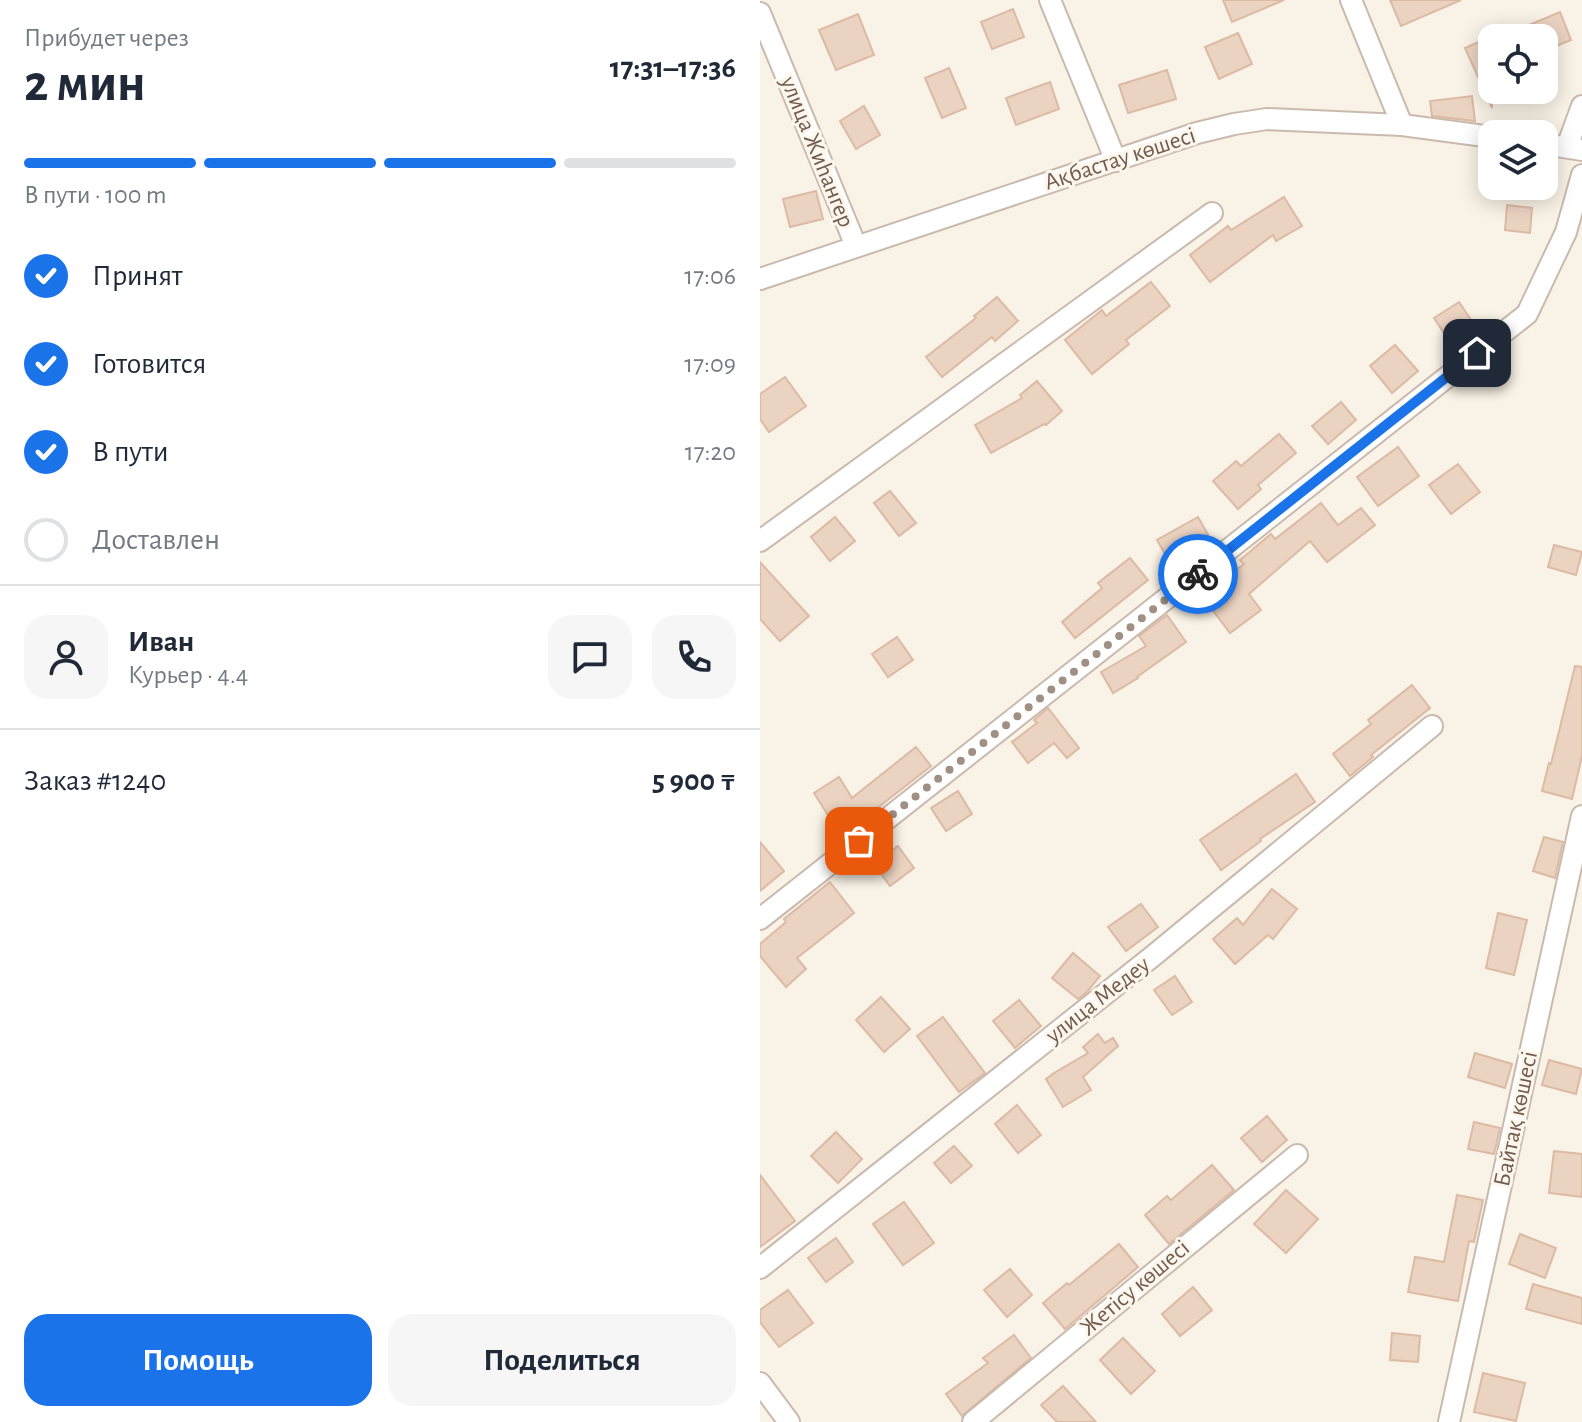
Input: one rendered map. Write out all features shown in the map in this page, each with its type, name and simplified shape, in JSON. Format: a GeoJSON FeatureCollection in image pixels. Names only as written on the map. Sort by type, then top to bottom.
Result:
{"type":"FeatureCollection","features":[{"type":"Feature","properties":{"kind":"street"},"geometry":{"type":"LineString","coordinates":[[1050,0],[1116,161]]}},
{"type":"Feature","properties":{"kind":"street"},"geometry":{"type":"LineString","coordinates":[[1351,0],[1402,125]]}},
{"type":"Feature","properties":{"kind":"street","name":"улица Жиhангер"},"geometry":{"type":"LineString","coordinates":[[760,13],[856,246]]}},
{"type":"Feature","properties":{"kind":"street"},"geometry":{"type":"LineString","coordinates":[[1575,149],[1582,106]]}},
{"type":"Feature","properties":{"kind":"street","name":"Ақбастау көшесі"},"geometry":{"type":"LineString","coordinates":[[760,279],[1197,133],[1234,124],[1267,119],[1402,125],[1478,135]]}},
{"type":"Feature","properties":{"kind":"street"},"geometry":{"type":"LineString","coordinates":[[760,919],[1527,314],[1566,232],[1582,175]]}},
{"type":"Feature","properties":{"kind":"street"},"geometry":{"type":"LineString","coordinates":[[760,541],[1212,213]]}},
{"type":"Feature","properties":{"kind":"street","name":"улица Медеу"},"geometry":{"type":"LineString","coordinates":[[760,1268],[1153,956],[1432,726]]}},
{"type":"Feature","properties":{"kind":"street","name":"Байтақ көшесі"},"geometry":{"type":"LineString","coordinates":[[1449,1422],[1582,816]]}},
{"type":"Feature","properties":{"kind":"street","name":"Жетісу көшесі"},"geometry":{"type":"LineString","coordinates":[[973,1422],[1297,1155]]}},
{"type":"Feature","properties":{"kind":"street"},"geometry":{"type":"LineString","coordinates":[[760,1383],[789,1422]]}},
{"type":"Feature","properties":{"kind":"building"},"geometry":{"type":"Polygon","coordinates":[[[1223,0],[1284,0],[1232,22],[1223,0]]]}},
{"type":"Feature","properties":{"kind":"building"},"geometry":{"type":"Polygon","coordinates":[[[1390,0],[1461,0],[1401,26],[1390,0]]]}},
{"type":"Feature","properties":{"kind":"building"},"geometry":{"type":"Polygon","coordinates":[[[1013,9],[1024,37],[992,49],[981,22],[1013,9]]]}},
{"type":"Feature","properties":{"kind":"building"},"geometry":{"type":"Polygon","coordinates":[[[1560,12],[1571,40],[1558,45],[1558,24],[1531,24],[1560,12]]]}},
{"type":"Feature","properties":{"kind":"building"},"geometry":{"type":"Polygon","coordinates":[[[858,14],[874,55],[836,70],[819,30],[858,14]]]}},
{"type":"Feature","properties":{"kind":"building"},"geometry":{"type":"Polygon","coordinates":[[[1238,33],[1252,64],[1219,79],[1205,47],[1238,33]]]}},
{"type":"Feature","properties":{"kind":"building"},"geometry":{"type":"Polygon","coordinates":[[[1478,42],[1478,77],[1465,48],[1478,42]]]}},
{"type":"Feature","properties":{"kind":"building"},"geometry":{"type":"Polygon","coordinates":[[[949,68],[966,108],[942,118],[925,78],[949,68]]]}},
{"type":"Feature","properties":{"kind":"building"},"geometry":{"type":"Polygon","coordinates":[[[1167,70],[1176,99],[1128,113],[1119,85],[1167,70]]]}},
{"type":"Feature","properties":{"kind":"building"},"geometry":{"type":"Polygon","coordinates":[[[1050,82],[1059,109],[1016,125],[1006,98],[1050,82]]]}},
{"type":"Feature","properties":{"kind":"building"},"geometry":{"type":"Polygon","coordinates":[[[1472,96],[1475,121],[1432,116],[1430,101],[1472,96]]]}},
{"type":"Feature","properties":{"kind":"building"},"geometry":{"type":"Polygon","coordinates":[[[864,106],[880,135],[856,149],[840,121],[864,106]]]}},
{"type":"Feature","properties":{"kind":"building"},"geometry":{"type":"Polygon","coordinates":[[[816,191],[823,219],[790,227],[783,199],[816,191]]]}},
{"type":"Feature","properties":{"kind":"building"},"geometry":{"type":"Polygon","coordinates":[[[1284,197],[1302,226],[1276,241],[1273,235],[1210,282],[1190,255],[1228,226],[1231,230],[1284,197]]]}},
{"type":"Feature","properties":{"kind":"building"},"geometry":{"type":"Polygon","coordinates":[[[1507,205],[1532,208],[1530,233],[1505,230],[1507,205]]]}},
{"type":"Feature","properties":{"kind":"building"},"geometry":{"type":"Polygon","coordinates":[[[1151,282],[1170,306],[1126,340],[1129,344],[1092,374],[1065,340],[1102,310],[1106,316],[1151,282]]]}},
{"type":"Feature","properties":{"kind":"building"},"geometry":{"type":"Polygon","coordinates":[[[997,297],[1018,321],[995,341],[992,337],[942,377],[926,357],[976,318],[974,316],[997,297]]]}},
{"type":"Feature","properties":{"kind":"building"},"geometry":{"type":"Polygon","coordinates":[[[1459,302],[1476,327],[1451,344],[1434,318],[1459,302]]]}},
{"type":"Feature","properties":{"kind":"building"},"geometry":{"type":"Polygon","coordinates":[[[1395,345],[1418,371],[1392,393],[1370,366],[1395,345]]]}},
{"type":"Feature","properties":{"kind":"building"},"geometry":{"type":"Polygon","coordinates":[[[785,377],[806,406],[769,432],[760,419],[760,394],[785,377]]]}},
{"type":"Feature","properties":{"kind":"building"},"geometry":{"type":"Polygon","coordinates":[[[1037,381],[1062,411],[1046,425],[991,453],[975,425],[1022,398],[1020,395],[1037,381]]]}},
{"type":"Feature","properties":{"kind":"building"},"geometry":{"type":"Polygon","coordinates":[[[1341,402],[1356,420],[1328,444],[1312,426],[1341,402]]]}},
{"type":"Feature","properties":{"kind":"building"},"geometry":{"type":"Polygon","coordinates":[[[1279,434],[1296,453],[1258,485],[1261,489],[1238,509],[1213,481],[1236,461],[1241,466],[1279,434]]]}},
{"type":"Feature","properties":{"kind":"building"},"geometry":{"type":"Polygon","coordinates":[[[1398,447],[1419,476],[1378,506],[1357,477],[1398,447]]]}},
{"type":"Feature","properties":{"kind":"building"},"geometry":{"type":"Polygon","coordinates":[[[1458,464],[1480,492],[1451,514],[1429,485],[1458,464]]]}},
{"type":"Feature","properties":{"kind":"building"},"geometry":{"type":"Polygon","coordinates":[[[890,491],[916,523],[899,536],[874,503],[890,491]]]}},
{"type":"Feature","properties":{"kind":"building"},"geometry":{"type":"Polygon","coordinates":[[[1321,503],[1338,525],[1361,508],[1375,525],[1327,562],[1310,541],[1249,594],[1261,610],[1230,633],[1202,596],[1244,564],[1240,560],[1271,534],[1275,539],[1321,503]]]}},
{"type":"Feature","properties":{"kind":"building"},"geometry":{"type":"Polygon","coordinates":[[[835,517],[855,541],[830,561],[811,537],[835,517]]]}},
{"type":"Feature","properties":{"kind":"building"},"geometry":{"type":"Polygon","coordinates":[[[1198,517],[1210,538],[1169,561],[1157,540],[1198,517]]]}},
{"type":"Feature","properties":{"kind":"building"},"geometry":{"type":"Polygon","coordinates":[[[1554,545],[1582,552],[1576,575],[1548,567],[1554,545]]]}},
{"type":"Feature","properties":{"kind":"building"},"geometry":{"type":"Polygon","coordinates":[[[1130,558],[1148,580],[1075,638],[1062,622],[1102,588],[1098,583],[1130,558]]]}},
{"type":"Feature","properties":{"kind":"building"},"geometry":{"type":"Polygon","coordinates":[[[760,562],[809,616],[780,641],[760,619],[760,562]]]}},
{"type":"Feature","properties":{"kind":"building"},"geometry":{"type":"Polygon","coordinates":[[[1167,615],[1186,642],[1113,693],[1101,672],[1146,646],[1139,636],[1167,615]]]}},
{"type":"Feature","properties":{"kind":"building"},"geometry":{"type":"Polygon","coordinates":[[[897,637],[913,660],[888,677],[872,654],[897,637]]]}},
{"type":"Feature","properties":{"kind":"building"},"geometry":{"type":"Polygon","coordinates":[[[1575,666],[1582,667],[1582,756],[1572,799],[1542,791],[1575,666]]]}},
{"type":"Feature","properties":{"kind":"building"},"geometry":{"type":"Polygon","coordinates":[[[1412,685],[1430,708],[1371,755],[1373,757],[1350,776],[1333,754],[1371,724],[1368,720],[1412,685]]]}},
{"type":"Feature","properties":{"kind":"building"},"geometry":{"type":"Polygon","coordinates":[[[1048,708],[1079,748],[1067,758],[1054,743],[1028,763],[1012,742],[1037,723],[1034,720],[1048,708]]]}},
{"type":"Feature","properties":{"kind":"building"},"geometry":{"type":"Polygon","coordinates":[[[916,747],[931,766],[880,806],[838,831],[814,793],[839,777],[852,798],[916,747]]]}},
{"type":"Feature","properties":{"kind":"building"},"geometry":{"type":"Polygon","coordinates":[[[1296,774],[1315,802],[1221,870],[1200,840],[1296,774]]]}},
{"type":"Feature","properties":{"kind":"building"},"geometry":{"type":"Polygon","coordinates":[[[958,791],[972,814],[946,831],[931,808],[958,791]]]}},
{"type":"Feature","properties":{"kind":"building"},"geometry":{"type":"Polygon","coordinates":[[[1544,837],[1563,842],[1555,878],[1533,871],[1544,837]]]}},
{"type":"Feature","properties":{"kind":"building"},"geometry":{"type":"Polygon","coordinates":[[[760,842],[784,871],[760,891],[760,842]]]}},
{"type":"Feature","properties":{"kind":"building"},"geometry":{"type":"Polygon","coordinates":[[[898,846],[914,868],[890,886],[874,864],[898,846]]]}},
{"type":"Feature","properties":{"kind":"building"},"geometry":{"type":"Polygon","coordinates":[[[830,882],[854,913],[797,958],[806,969],[786,987],[760,956],[760,944],[786,922],[784,919],[830,882]]]}},
{"type":"Feature","properties":{"kind":"building"},"geometry":{"type":"Polygon","coordinates":[[[1272,889],[1297,909],[1273,939],[1268,935],[1235,964],[1213,939],[1237,918],[1243,925],[1272,889]]]}},
{"type":"Feature","properties":{"kind":"building"},"geometry":{"type":"Polygon","coordinates":[[[1141,904],[1158,927],[1126,951],[1108,927],[1141,904]]]}},
{"type":"Feature","properties":{"kind":"building"},"geometry":{"type":"Polygon","coordinates":[[[1498,913],[1527,920],[1514,975],[1486,968],[1498,913]]]}},
{"type":"Feature","properties":{"kind":"building"},"geometry":{"type":"Polygon","coordinates":[[[1073,953],[1100,976],[1078,999],[1052,978],[1073,953]]]}},
{"type":"Feature","properties":{"kind":"building"},"geometry":{"type":"Polygon","coordinates":[[[1175,976],[1192,1002],[1172,1015],[1154,990],[1175,976]]]}},
{"type":"Feature","properties":{"kind":"building"},"geometry":{"type":"Polygon","coordinates":[[[881,997],[910,1029],[884,1052],[856,1020],[881,997]]]}},
{"type":"Feature","properties":{"kind":"building"},"geometry":{"type":"Polygon","coordinates":[[[1019,1000],[1041,1026],[1015,1048],[993,1021],[1019,1000]]]}},
{"type":"Feature","properties":{"kind":"building"},"geometry":{"type":"Polygon","coordinates":[[[943,1017],[985,1073],[959,1092],[917,1036],[943,1017]]]}},
{"type":"Feature","properties":{"kind":"building"},"geometry":{"type":"Polygon","coordinates":[[[1098,1034],[1105,1043],[1113,1038],[1118,1046],[1083,1077],[1091,1090],[1063,1107],[1046,1079],[1088,1053],[1083,1047],[1098,1034]]]}},
{"type":"Feature","properties":{"kind":"building"},"geometry":{"type":"Polygon","coordinates":[[[1475,1053],[1512,1064],[1505,1088],[1468,1077],[1475,1053]]]}},
{"type":"Feature","properties":{"kind":"building"},"geometry":{"type":"Polygon","coordinates":[[[1549,1060],[1582,1069],[1576,1094],[1542,1085],[1549,1060]]]}},
{"type":"Feature","properties":{"kind":"building"},"geometry":{"type":"Polygon","coordinates":[[[1017,1105],[1041,1135],[1018,1153],[995,1124],[1017,1105]]]}},
{"type":"Feature","properties":{"kind":"building"},"geometry":{"type":"Polygon","coordinates":[[[1267,1116],[1287,1140],[1262,1162],[1241,1138],[1267,1116]]]}},
{"type":"Feature","properties":{"kind":"building"},"geometry":{"type":"Polygon","coordinates":[[[1474,1122],[1500,1128],[1494,1154],[1468,1149],[1474,1122]]]}},
{"type":"Feature","properties":{"kind":"building"},"geometry":{"type":"Polygon","coordinates":[[[836,1132],[862,1159],[838,1183],[811,1156],[836,1132]]]}},
{"type":"Feature","properties":{"kind":"building"},"geometry":{"type":"Polygon","coordinates":[[[954,1146],[972,1166],[951,1183],[934,1163],[954,1146]]]}},
{"type":"Feature","properties":{"kind":"building"},"geometry":{"type":"Polygon","coordinates":[[[1554,1151],[1582,1154],[1582,1197],[1549,1193],[1554,1151]]]}},
{"type":"Feature","properties":{"kind":"building"},"geometry":{"type":"Polygon","coordinates":[[[1212,1165],[1234,1190],[1169,1244],[1145,1215],[1167,1196],[1171,1200],[1212,1165]]]}},
{"type":"Feature","properties":{"kind":"building"},"geometry":{"type":"Polygon","coordinates":[[[760,1175],[795,1221],[760,1247],[760,1175]]]}},
{"type":"Feature","properties":{"kind":"building"},"geometry":{"type":"Polygon","coordinates":[[[1286,1190],[1318,1219],[1286,1253],[1254,1224],[1286,1190]]]}},
{"type":"Feature","properties":{"kind":"building"},"geometry":{"type":"Polygon","coordinates":[[[1457,1195],[1483,1200],[1474,1242],[1469,1241],[1458,1301],[1408,1292],[1415,1257],[1444,1262],[1457,1195]]]}},
{"type":"Feature","properties":{"kind":"building"},"geometry":{"type":"Polygon","coordinates":[[[904,1202],[934,1243],[903,1265],[873,1224],[904,1202]]]}},
{"type":"Feature","properties":{"kind":"building"},"geometry":{"type":"Polygon","coordinates":[[[1520,1234],[1556,1248],[1545,1278],[1509,1264],[1520,1234]]]}},
{"type":"Feature","properties":{"kind":"building"},"geometry":{"type":"Polygon","coordinates":[[[836,1238],[853,1262],[826,1282],[808,1258],[836,1238]]]}},
{"type":"Feature","properties":{"kind":"building"},"geometry":{"type":"Polygon","coordinates":[[[1119,1244],[1138,1267],[1065,1329],[1043,1303],[1119,1244]]]}},
{"type":"Feature","properties":{"kind":"building"},"geometry":{"type":"Polygon","coordinates":[[[1010,1269],[1032,1295],[1007,1317],[984,1290],[1010,1269]]]}},
{"type":"Feature","properties":{"kind":"building"},"geometry":{"type":"Polygon","coordinates":[[[1533,1284],[1582,1298],[1582,1324],[1526,1309],[1533,1284]]]}},
{"type":"Feature","properties":{"kind":"building"},"geometry":{"type":"Polygon","coordinates":[[[1193,1287],[1212,1310],[1180,1336],[1162,1314],[1193,1287]]]}},
{"type":"Feature","properties":{"kind":"building"},"geometry":{"type":"Polygon","coordinates":[[[788,1290],[813,1323],[779,1347],[760,1322],[760,1310],[788,1290]]]}},
{"type":"Feature","properties":{"kind":"building"},"geometry":{"type":"Polygon","coordinates":[[[1392,1333],[1420,1336],[1418,1362],[1390,1360],[1392,1333]]]}},
{"type":"Feature","properties":{"kind":"building"},"geometry":{"type":"Polygon","coordinates":[[[1014,1335],[1031,1358],[962,1416],[946,1394],[988,1363],[983,1358],[1014,1335]]]}},
{"type":"Feature","properties":{"kind":"building"},"geometry":{"type":"Polygon","coordinates":[[[1123,1338],[1155,1371],[1131,1394],[1100,1360],[1123,1338]]]}},
{"type":"Feature","properties":{"kind":"building"},"geometry":{"type":"Polygon","coordinates":[[[1483,1373],[1525,1383],[1516,1421],[1474,1412],[1483,1373]]]}},
{"type":"Feature","properties":{"kind":"building"},"geometry":{"type":"Polygon","coordinates":[[[1063,1386],[1096,1422],[1057,1422],[1041,1405],[1063,1386]]]}},
{"type":"Feature","properties":{"kind":"way so far"},"geometry":{"type":"LineString","coordinates":[[859,841],[1198,574]]}},
{"type":"Feature","properties":{"kind":"route"},"geometry":{"type":"LineString","coordinates":[[1198,574],[1477,353]]}}]}
